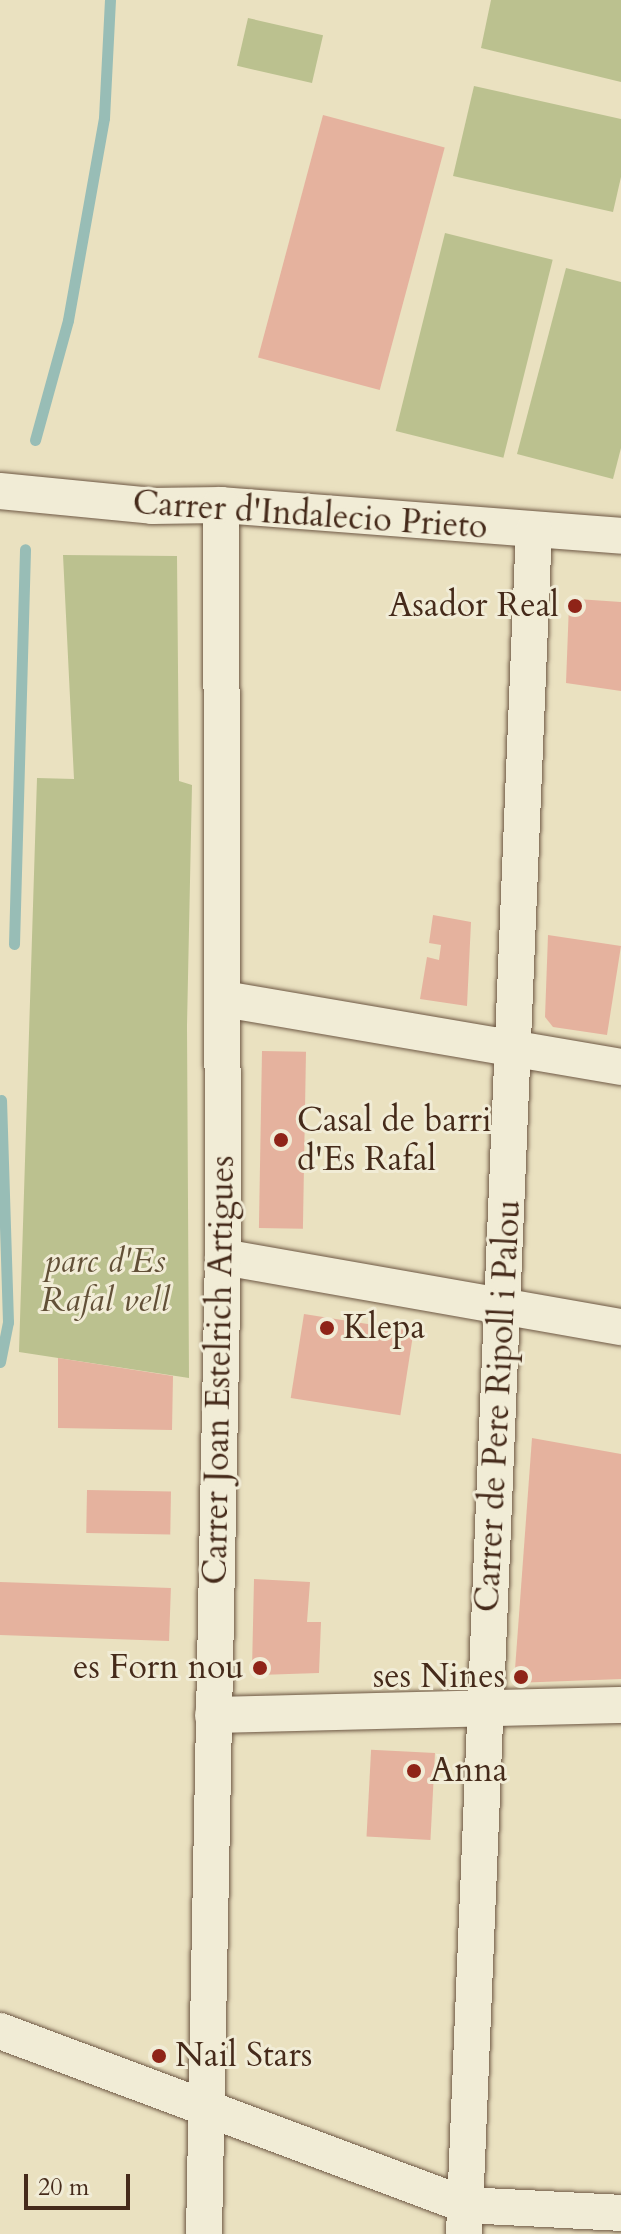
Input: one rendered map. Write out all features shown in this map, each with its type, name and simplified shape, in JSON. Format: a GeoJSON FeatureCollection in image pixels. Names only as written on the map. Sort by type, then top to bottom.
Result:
{"type":"FeatureCollection","features":[{"type":"Feature","properties":{"kind":"street","name":"Carrer d'Indalecio Prieto"},"geometry":{"type":"LineString","coordinates":[[0,491],[152,506],[221,505],[621,536]]}},
{"type":"Feature","properties":{"kind":"street","name":"Carrer Joan Estelrich Artigues"},"geometry":{"type":"LineString","coordinates":[[204,2234],[203,2110],[223,1257],[221,505]]}},
{"type":"Feature","properties":{"kind":"street","name":"Carrer de Pere Ripoll i Palou"},"geometry":{"type":"LineString","coordinates":[[465,2220],[483,1707],[515,1051],[534,530]]}},
{"type":"Feature","properties":{"kind":"street"},"geometry":{"type":"LineString","coordinates":[[224,999],[621,1067]]}},
{"type":"Feature","properties":{"kind":"street"},"geometry":{"type":"LineString","coordinates":[[223,1257],[503,1309],[621,1327]]}},
{"type":"Feature","properties":{"kind":"street"},"geometry":{"type":"LineString","coordinates":[[213,1715],[621,1705]]}},
{"type":"Feature","properties":{"kind":"street"},"geometry":{"type":"LineString","coordinates":[[0,2031],[203,2110],[465,2220],[621,2213]]}},
{"type":"Feature","properties":{"kind":"green space"},"geometry":{"type":"Polygon","coordinates":[[[491,0],[621,0],[621,82],[481,48],[491,0]]]}},
{"type":"Feature","properties":{"kind":"green space"},"geometry":{"type":"Polygon","coordinates":[[[248,18],[323,35],[312,83],[237,66],[248,18]]]}},
{"type":"Feature","properties":{"kind":"green space"},"geometry":{"type":"Polygon","coordinates":[[[474,86],[621,119],[621,177],[613,212],[453,176],[474,86]]]}},
{"type":"Feature","properties":{"kind":"green space"},"geometry":{"type":"Polygon","coordinates":[[[445,233],[553,260],[503,458],[396,431],[445,233]]]}},
{"type":"Feature","properties":{"kind":"green space"},"geometry":{"type":"Polygon","coordinates":[[[566,268],[621,282],[621,448],[613,479],[517,454],[566,268]]]}},
{"type":"Feature","properties":{"kind":"green space","name":"parc d'Es Rafal vell"},"geometry":{"type":"Polygon","coordinates":[[[63,555],[177,556],[179,781],[192,785],[187,1026],[189,1378],[19,1352],[37,778],[74,779],[63,555]]]}},
{"type":"Feature","properties":{"kind":"building"},"geometry":{"type":"Polygon","coordinates":[[[323,115],[445,148],[380,390],[258,357],[323,115]]]}},
{"type":"Feature","properties":{"kind":"building"},"geometry":{"type":"Polygon","coordinates":[[[577,599],[621,602],[621,691],[566,683],[569,604],[577,599]]]}},
{"type":"Feature","properties":{"kind":"building"},"geometry":{"type":"Polygon","coordinates":[[[433,915],[471,922],[467,1006],[420,999],[427,957],[439,960],[441,945],[429,943],[433,915]]]}},
{"type":"Feature","properties":{"kind":"building"},"geometry":{"type":"Polygon","coordinates":[[[548,935],[621,946],[607,1035],[553,1027],[545,1017],[548,935]]]}},
{"type":"Feature","properties":{"kind":"building","name":"Casal de barri d'Es Rafal"},"geometry":{"type":"Polygon","coordinates":[[[262,1051],[306,1052],[303,1229],[259,1228],[262,1051]]]}},
{"type":"Feature","properties":{"kind":"building"},"geometry":{"type":"Polygon","coordinates":[[[304,1314],[414,1331],[400,1415],[291,1398],[304,1314]]]}},
{"type":"Feature","properties":{"kind":"building"},"geometry":{"type":"Polygon","coordinates":[[[58,1358],[173,1376],[172,1430],[58,1428],[58,1358]]]}},
{"type":"Feature","properties":{"kind":"building"},"geometry":{"type":"Polygon","coordinates":[[[532,1438],[621,1454],[621,1679],[514,1683],[532,1438]]]}},
{"type":"Feature","properties":{"kind":"building"},"geometry":{"type":"Polygon","coordinates":[[[87,1490],[171,1491],[170,1534],[86,1533],[87,1490]]]}},
{"type":"Feature","properties":{"kind":"building"},"geometry":{"type":"Polygon","coordinates":[[[254,1579],[310,1582],[307,1622],[321,1622],[319,1673],[259,1675],[252,1669],[254,1579]]]}},
{"type":"Feature","properties":{"kind":"building"},"geometry":{"type":"Polygon","coordinates":[[[0,1582],[171,1588],[169,1641],[0,1635],[0,1582]]]}},
{"type":"Feature","properties":{"kind":"building"},"geometry":{"type":"Polygon","coordinates":[[[371,1750],[435,1753],[430,1840],[367,1837],[371,1750]]]}},
{"type":"Feature","properties":{"kind":"waterway"},"geometry":{"type":"LineString","coordinates":[[35,440],[68,320],[104,118],[110,0]]}},
{"type":"Feature","properties":{"kind":"waterway"},"geometry":{"type":"LineString","coordinates":[[14,944],[25,549]]}},
{"type":"Feature","properties":{"kind":"waterway"},"geometry":{"type":"LineString","coordinates":[[0,1362],[8,1322],[1,1100]]}},
{"type":"Feature","properties":{"kind":"place","name":"Asador Real"},"geometry":{"type":"Point","coordinates":[575,606]}},
{"type":"Feature","properties":{"kind":"place","name":"Casal de barri d'Es Rafal"},"geometry":{"type":"Point","coordinates":[281,1140]}},
{"type":"Feature","properties":{"kind":"place","name":"Klepa"},"geometry":{"type":"Point","coordinates":[327,1328]}},
{"type":"Feature","properties":{"kind":"place","name":"es Forn nou"},"geometry":{"type":"Point","coordinates":[260,1668]}},
{"type":"Feature","properties":{"kind":"place","name":"ses Nines"},"geometry":{"type":"Point","coordinates":[521,1677]}},
{"type":"Feature","properties":{"kind":"place","name":"Anna"},"geometry":{"type":"Point","coordinates":[414,1771]}},
{"type":"Feature","properties":{"kind":"place","name":"Nail Stars"},"geometry":{"type":"Point","coordinates":[159,2056]}}]}
